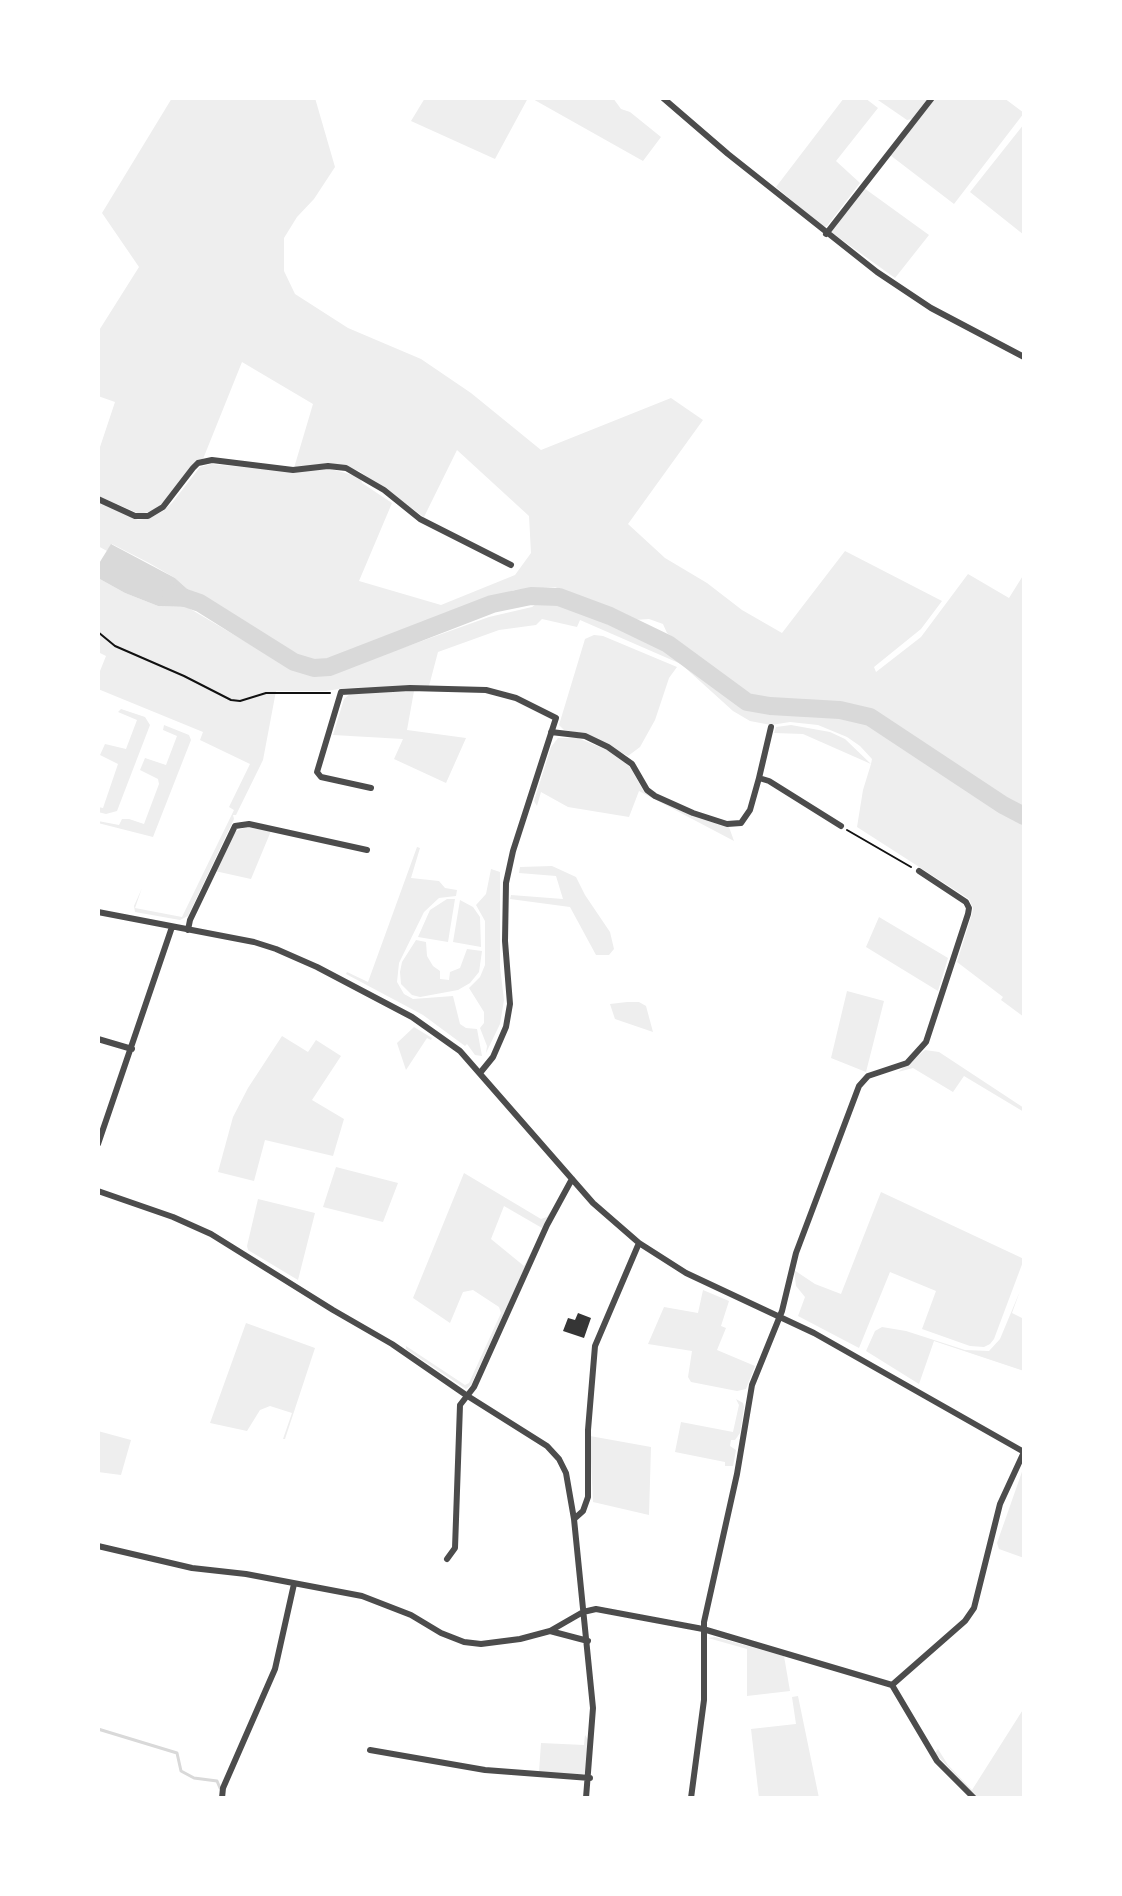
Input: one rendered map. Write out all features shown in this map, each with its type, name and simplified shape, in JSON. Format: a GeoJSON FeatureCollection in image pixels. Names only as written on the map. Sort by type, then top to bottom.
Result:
{"type":"FeatureCollection","features":[{"type":"Feature","properties":{"kind":"street"},"geometry":{"type":"LineString","coordinates":[[663,98],[826,234],[924,304],[1024,357]]}},
{"type":"Feature","properties":{"kind":"street"},"geometry":{"type":"LineString","coordinates":[[826,234],[932,98]]}},
{"type":"Feature","properties":{"kind":"street"},"geometry":{"type":"LineString","coordinates":[[98,499],[135,516],[148,516],[163,507],[198,463],[212,460],[293,470],[328,466],[346,468],[384,490],[420,519],[511,565]]}},
{"type":"Feature","properties":{"kind":"street"},"geometry":{"type":"LineString","coordinates":[[371,788],[321,777],[317,772],[341,692],[410,688],[486,690],[516,698],[556,718],[513,851],[506,883],[508,1015],[496,1052],[480,1073]]}},
{"type":"Feature","properties":{"kind":"street"},"geometry":{"type":"LineString","coordinates":[[551,732],[585,736],[608,747],[632,764],[647,790],[655,796],[731,825],[741,823],[748,814],[771,727]]}},
{"type":"Feature","properties":{"kind":"street"},"geometry":{"type":"LineString","coordinates":[[759,778],[769,781],[841,826]]}},
{"type":"Feature","properties":{"kind":"street"},"geometry":{"type":"LineString","coordinates":[[188,930],[235,826],[249,824],[367,850]]}},
{"type":"Feature","properties":{"kind":"street"},"geometry":{"type":"LineString","coordinates":[[691,1798],[704,1700],[703,1629],[737,1474],[748,1397],[780,1316],[796,1253],[859,1086],[868,1076],[907,1063],[926,1042],[968,914],[966,902],[919,871]]}},
{"type":"Feature","properties":{"kind":"street"},"geometry":{"type":"LineString","coordinates":[[98,912],[254,942],[317,967],[426,1025],[454,1046],[608,1218],[639,1243],[686,1273],[780,1316],[1024,1452],[1000,1504],[974,1608],[965,1621],[892,1685]]}},
{"type":"Feature","properties":{"kind":"street"},"geometry":{"type":"LineString","coordinates":[[98,1144],[172,927]]}},
{"type":"Feature","properties":{"kind":"street"},"geometry":{"type":"LineString","coordinates":[[98,1039],[132,1049]]}},
{"type":"Feature","properties":{"kind":"street"},"geometry":{"type":"LineString","coordinates":[[447,1559],[455,1548],[460,1412],[547,1225],[572,1179]]}},
{"type":"Feature","properties":{"kind":"street"},"geometry":{"type":"LineString","coordinates":[[98,1191],[211,1234],[392,1344],[553,1451],[568,1481],[588,1641],[593,1708],[590,1778],[586,1798]]}},
{"type":"Feature","properties":{"kind":"street"},"geometry":{"type":"LineString","coordinates":[[574,1519],[583,1511],[588,1497],[588,1430],[595,1346],[639,1243]]}},
{"type":"Feature","properties":{"kind":"street"},"geometry":{"type":"LineString","coordinates":[[98,1546],[192,1568],[246,1574],[362,1596],[411,1615],[449,1638],[464,1642],[506,1642],[550,1631],[583,1612],[604,1610],[703,1629],[892,1685],[937,1761],[974,1798]]}},
{"type":"Feature","properties":{"kind":"street"},"geometry":{"type":"LineString","coordinates":[[222,1798],[223,1788],[275,1669],[294,1584]]}},
{"type":"Feature","properties":{"kind":"street"},"geometry":{"type":"LineString","coordinates":[[550,1631],[588,1641]]}},
{"type":"Feature","properties":{"kind":"street"},"geometry":{"type":"LineString","coordinates":[[370,1750],[512,1774],[590,1778]]}},
{"type":"Feature","properties":{"kind":"path"},"geometry":{"type":"LineString","coordinates":[[98,632],[115,646],[231,700],[240,701],[266,693],[341,692]]}},
{"type":"Feature","properties":{"kind":"path"},"geometry":{"type":"LineString","coordinates":[[841,826],[919,871]]}},
{"type":"Feature","properties":{"kind":"shaded area"},"geometry":{"type":"Polygon","coordinates":[[[172,98],[315,98],[335,167],[284,238],[284,271],[295,294],[348,328],[421,359],[471,393],[541,450],[671,398],[703,420],[628,524],[665,558],[782,633],[845,551],[942,601],[921,629],[874,667],[876,672],[921,637],[968,574],[1009,598],[1024,574],[1024,809],[1005,800],[879,716],[841,705],[753,698],[735,688],[667,633],[663,624],[649,619],[634,620],[555,587],[514,590],[330,661],[313,662],[294,657],[149,563],[112,544],[107,551],[98,546],[98,502],[138,520],[150,518],[172,503],[200,467],[211,464],[294,472],[327,468],[360,477],[362,483],[392,503],[359,581],[441,605],[515,575],[531,553],[529,516],[457,450],[424,517],[359,471],[329,463],[294,468],[313,404],[242,362],[203,459],[156,510],[140,514],[98,496],[98,453],[115,402],[98,396],[98,332],[139,267],[102,213],[172,98]]]}},
{"type":"Feature","properties":{"kind":"shaded area"},"geometry":{"type":"Polygon","coordinates":[[[425,98],[528,98],[495,159],[411,121],[425,98]]]}},
{"type":"Feature","properties":{"kind":"shaded area"},"geometry":{"type":"Polygon","coordinates":[[[531,98],[613,98],[621,109],[630,112],[661,137],[643,161],[531,98]]]}},
{"type":"Feature","properties":{"kind":"shaded area"},"geometry":{"type":"Polygon","coordinates":[[[844,98],[865,98],[878,108],[836,161],[860,183],[827,226],[823,227],[776,187],[844,98]]]}},
{"type":"Feature","properties":{"kind":"shaded area"},"geometry":{"type":"Polygon","coordinates":[[[875,98],[928,98],[912,119],[907,120],[875,98]]]}},
{"type":"Feature","properties":{"kind":"shaded area"},"geometry":{"type":"Polygon","coordinates":[[[934,98],[1004,98],[1024,113],[954,204],[890,155],[934,98]]]}},
{"type":"Feature","properties":{"kind":"shaded area"},"geometry":{"type":"Polygon","coordinates":[[[1024,124],[1024,235],[970,192],[1024,124]]]}},
{"type":"Feature","properties":{"kind":"shaded area"},"geometry":{"type":"Polygon","coordinates":[[[864,188],[929,235],[895,278],[831,232],[864,188]]]}},
{"type":"Feature","properties":{"kind":"shaded area"},"geometry":{"type":"Polygon","coordinates":[[[111,544],[175,578],[194,595],[187,607],[158,606],[98,578],[98,565],[111,544]]]}},
{"type":"Feature","properties":{"kind":"shaded area"},"geometry":{"type":"Polygon","coordinates":[[[98,578],[158,606],[187,607],[285,665],[321,674],[335,672],[489,617],[551,601],[610,621],[681,658],[729,697],[751,709],[819,712],[860,719],[873,725],[1024,824],[1024,1017],[957,962],[972,914],[969,899],[857,827],[872,759],[860,746],[818,725],[790,722],[771,725],[750,721],[733,711],[681,664],[580,620],[577,627],[542,619],[536,625],[499,630],[438,652],[429,686],[276,691],[263,760],[236,815],[233,815],[234,819],[188,916],[180,920],[135,912],[134,906],[142,888],[135,908],[182,917],[234,810],[229,807],[250,764],[200,740],[203,732],[98,689],[98,676],[106,656],[98,652],[98,578]]]}},
{"type":"Feature","properties":{"kind":"shaded area"},"geometry":{"type":"Polygon","coordinates":[[[594,635],[677,667],[669,678],[655,720],[640,747],[628,756],[586,734],[564,730],[559,725],[585,639],[594,635]]]}},
{"type":"Feature","properties":{"kind":"shaded area"},"geometry":{"type":"Polygon","coordinates":[[[414,691],[407,730],[466,738],[446,783],[394,759],[403,739],[333,735],[344,699],[350,694],[414,691]]]}},
{"type":"Feature","properties":{"kind":"shaded area"},"geometry":{"type":"Polygon","coordinates":[[[121,709],[145,717],[150,725],[117,811],[106,814],[98,812],[98,807],[103,808],[118,764],[100,755],[105,744],[126,749],[137,720],[118,712],[121,709]]]}},
{"type":"Feature","properties":{"kind":"shaded area"},"geometry":{"type":"Polygon","coordinates":[[[164,725],[189,735],[191,740],[153,837],[98,823],[119,825],[122,819],[129,819],[144,824],[159,784],[158,779],[140,770],[145,758],[166,765],[177,736],[163,730],[164,725]]]}},
{"type":"Feature","properties":{"kind":"shaded area"},"geometry":{"type":"Polygon","coordinates":[[[791,725],[830,732],[845,739],[871,764],[803,734],[774,733],[776,727],[791,725]]]}},
{"type":"Feature","properties":{"kind":"shaded area"},"geometry":{"type":"Polygon","coordinates":[[[558,738],[578,738],[614,753],[630,767],[644,792],[692,815],[729,827],[734,841],[639,791],[629,817],[568,807],[541,792],[537,806],[534,801],[551,747],[558,738]]]}},
{"type":"Feature","properties":{"kind":"shaded area"},"geometry":{"type":"Polygon","coordinates":[[[246,827],[271,831],[251,879],[215,871],[234,832],[246,827]]]}},
{"type":"Feature","properties":{"kind":"shaded area"},"geometry":{"type":"Polygon","coordinates":[[[417,847],[420,848],[411,878],[439,881],[445,888],[457,890],[456,896],[439,898],[424,912],[399,963],[397,982],[404,994],[413,999],[453,996],[460,1024],[477,1029],[482,1056],[475,1055],[467,1044],[465,1046],[423,1015],[346,974],[368,982],[417,847]]]}},
{"type":"Feature","properties":{"kind":"shaded area"},"geometry":{"type":"Polygon","coordinates":[[[552,866],[576,877],[610,932],[614,949],[609,955],[596,955],[570,907],[510,899],[511,895],[563,899],[556,876],[519,873],[520,867],[552,866]]]}},
{"type":"Feature","properties":{"kind":"shaded area"},"geometry":{"type":"Polygon","coordinates":[[[491,869],[500,872],[500,967],[504,1000],[500,1024],[486,1053],[487,1046],[480,1028],[484,1023],[484,1012],[469,988],[480,977],[485,965],[485,921],[476,905],[486,894],[491,869]]]}},
{"type":"Feature","properties":{"kind":"shaded area"},"geometry":{"type":"Polygon","coordinates":[[[447,899],[455,899],[448,942],[418,937],[430,910],[447,899]]]}},
{"type":"Feature","properties":{"kind":"shaded area"},"geometry":{"type":"Polygon","coordinates":[[[460,900],[473,907],[480,917],[481,947],[453,942],[460,900]]]}},
{"type":"Feature","properties":{"kind":"shaded area"},"geometry":{"type":"Polygon","coordinates":[[[879,917],[948,958],[938,991],[866,947],[879,917]]]}},
{"type":"Feature","properties":{"kind":"shaded area"},"geometry":{"type":"Polygon","coordinates":[[[416,940],[426,942],[427,956],[440,971],[440,979],[449,980],[450,972],[460,968],[467,949],[482,951],[479,972],[470,983],[458,990],[420,997],[412,995],[401,984],[400,972],[402,962],[416,940]]]}},
{"type":"Feature","properties":{"kind":"shaded area"},"geometry":{"type":"Polygon","coordinates":[[[847,991],[884,1001],[866,1072],[831,1058],[847,991]]]}},
{"type":"Feature","properties":{"kind":"shaded area"},"geometry":{"type":"Polygon","coordinates":[[[639,1002],[646,1006],[653,1032],[615,1019],[610,1004],[639,1002]]]}},
{"type":"Feature","properties":{"kind":"shaded area"},"geometry":{"type":"Polygon","coordinates":[[[414,1027],[432,1038],[427,1038],[406,1070],[397,1043],[414,1027]]]}},
{"type":"Feature","properties":{"kind":"shaded area"},"geometry":{"type":"Polygon","coordinates":[[[282,1036],[308,1052],[316,1040],[341,1056],[312,1100],[344,1119],[333,1156],[265,1140],[254,1181],[218,1172],[233,1117],[282,1036]]]}},
{"type":"Feature","properties":{"kind":"shaded area"},"geometry":{"type":"Polygon","coordinates":[[[925,1050],[939,1052],[1024,1108],[1024,1112],[964,1076],[953,1092],[913,1068],[898,1072],[925,1050]]]}},
{"type":"Feature","properties":{"kind":"shaded area"},"geometry":{"type":"Polygon","coordinates":[[[336,1167],[398,1183],[383,1222],[323,1207],[336,1167]]]}},
{"type":"Feature","properties":{"kind":"shaded area"},"geometry":{"type":"Polygon","coordinates":[[[464,1173],[541,1219],[547,1217],[553,1208],[542,1228],[504,1206],[491,1239],[524,1266],[536,1243],[471,1385],[466,1389],[406,1349],[406,1346],[465,1385],[469,1383],[501,1313],[499,1307],[473,1290],[463,1292],[450,1323],[413,1298],[464,1173]]]}},
{"type":"Feature","properties":{"kind":"shaded area"},"geometry":{"type":"Polygon","coordinates":[[[881,1192],[1024,1259],[990,1344],[970,1346],[922,1329],[936,1291],[890,1272],[859,1348],[798,1316],[805,1297],[796,1286],[794,1270],[815,1284],[841,1294],[881,1192]]]}},
{"type":"Feature","properties":{"kind":"shaded area"},"geometry":{"type":"Polygon","coordinates":[[[258,1199],[315,1213],[298,1280],[248,1250],[258,1199]]]}},
{"type":"Feature","properties":{"kind":"shaded area"},"geometry":{"type":"Polygon","coordinates":[[[703,1290],[729,1301],[721,1326],[726,1328],[717,1350],[755,1366],[746,1389],[737,1391],[691,1382],[688,1377],[692,1351],[648,1344],[664,1307],[698,1313],[703,1290]]]}},
{"type":"Feature","properties":{"kind":"shaded area"},"geometry":{"type":"Polygon","coordinates":[[[1020,1291],[1012,1313],[1024,1319],[1024,1371],[934,1341],[919,1384],[866,1351],[875,1331],[882,1327],[906,1331],[965,1350],[989,1351],[1000,1339],[1020,1291]]]}},
{"type":"Feature","properties":{"kind":"shaded area"},"geometry":{"type":"Polygon","coordinates":[[[246,1323],[315,1348],[285,1439],[292,1413],[270,1406],[260,1410],[247,1431],[210,1423],[246,1323]]]}},
{"type":"Feature","properties":{"kind":"shaded area"},"geometry":{"type":"Polygon","coordinates":[[[736,1399],[744,1407],[740,1433],[735,1440],[731,1440],[730,1446],[736,1450],[733,1466],[675,1452],[681,1422],[733,1432],[739,1405],[736,1399]]]}},
{"type":"Feature","properties":{"kind":"shaded area"},"geometry":{"type":"Polygon","coordinates":[[[98,1431],[131,1440],[121,1475],[98,1472],[98,1431]]]}},
{"type":"Feature","properties":{"kind":"shaded area"},"geometry":{"type":"Polygon","coordinates":[[[590,1436],[651,1447],[649,1515],[593,1502],[590,1436]]]}},
{"type":"Feature","properties":{"kind":"shaded area"},"geometry":{"type":"Polygon","coordinates":[[[1024,1466],[1024,1558],[999,1549],[997,1543],[1024,1466]]]}},
{"type":"Feature","properties":{"kind":"shaded area"},"geometry":{"type":"Polygon","coordinates":[[[715,1637],[784,1656],[790,1691],[747,1696],[747,1649],[708,1638],[715,1637]]]}},
{"type":"Feature","properties":{"kind":"shaded area"},"geometry":{"type":"Polygon","coordinates":[[[798,1696],[819,1798],[759,1798],[751,1729],[796,1724],[792,1697],[798,1696]]]}},
{"type":"Feature","properties":{"kind":"shaded area"},"geometry":{"type":"Polygon","coordinates":[[[1024,1708],[1024,1798],[978,1798],[935,1753],[938,1749],[948,1765],[972,1790],[1024,1708]]]}},
{"type":"Feature","properties":{"kind":"shaded area"},"geometry":{"type":"Polygon","coordinates":[[[585,1735],[589,1741],[585,1773],[539,1772],[541,1743],[584,1745],[585,1735]]]}},
{"type":"Feature","properties":{"kind":"building"},"geometry":{"type":"Polygon","coordinates":[[[578,1313],[591,1318],[584,1338],[563,1331],[568,1318],[575,1320],[578,1313]]]}},
{"type":"Feature","properties":{"kind":"waterway"},"geometry":{"type":"LineString","coordinates":[[171,593],[200,603],[294,662],[314,668],[329,667],[492,604],[531,596],[559,597],[610,616],[668,644],[747,702],[840,710],[870,717],[1024,816]]}},
{"type":"Feature","properties":{"kind":"waterway"},"geometry":{"type":"LineString","coordinates":[[98,1729],[177,1753],[181,1771],[194,1778],[217,1781],[220,1788]]}}]}
